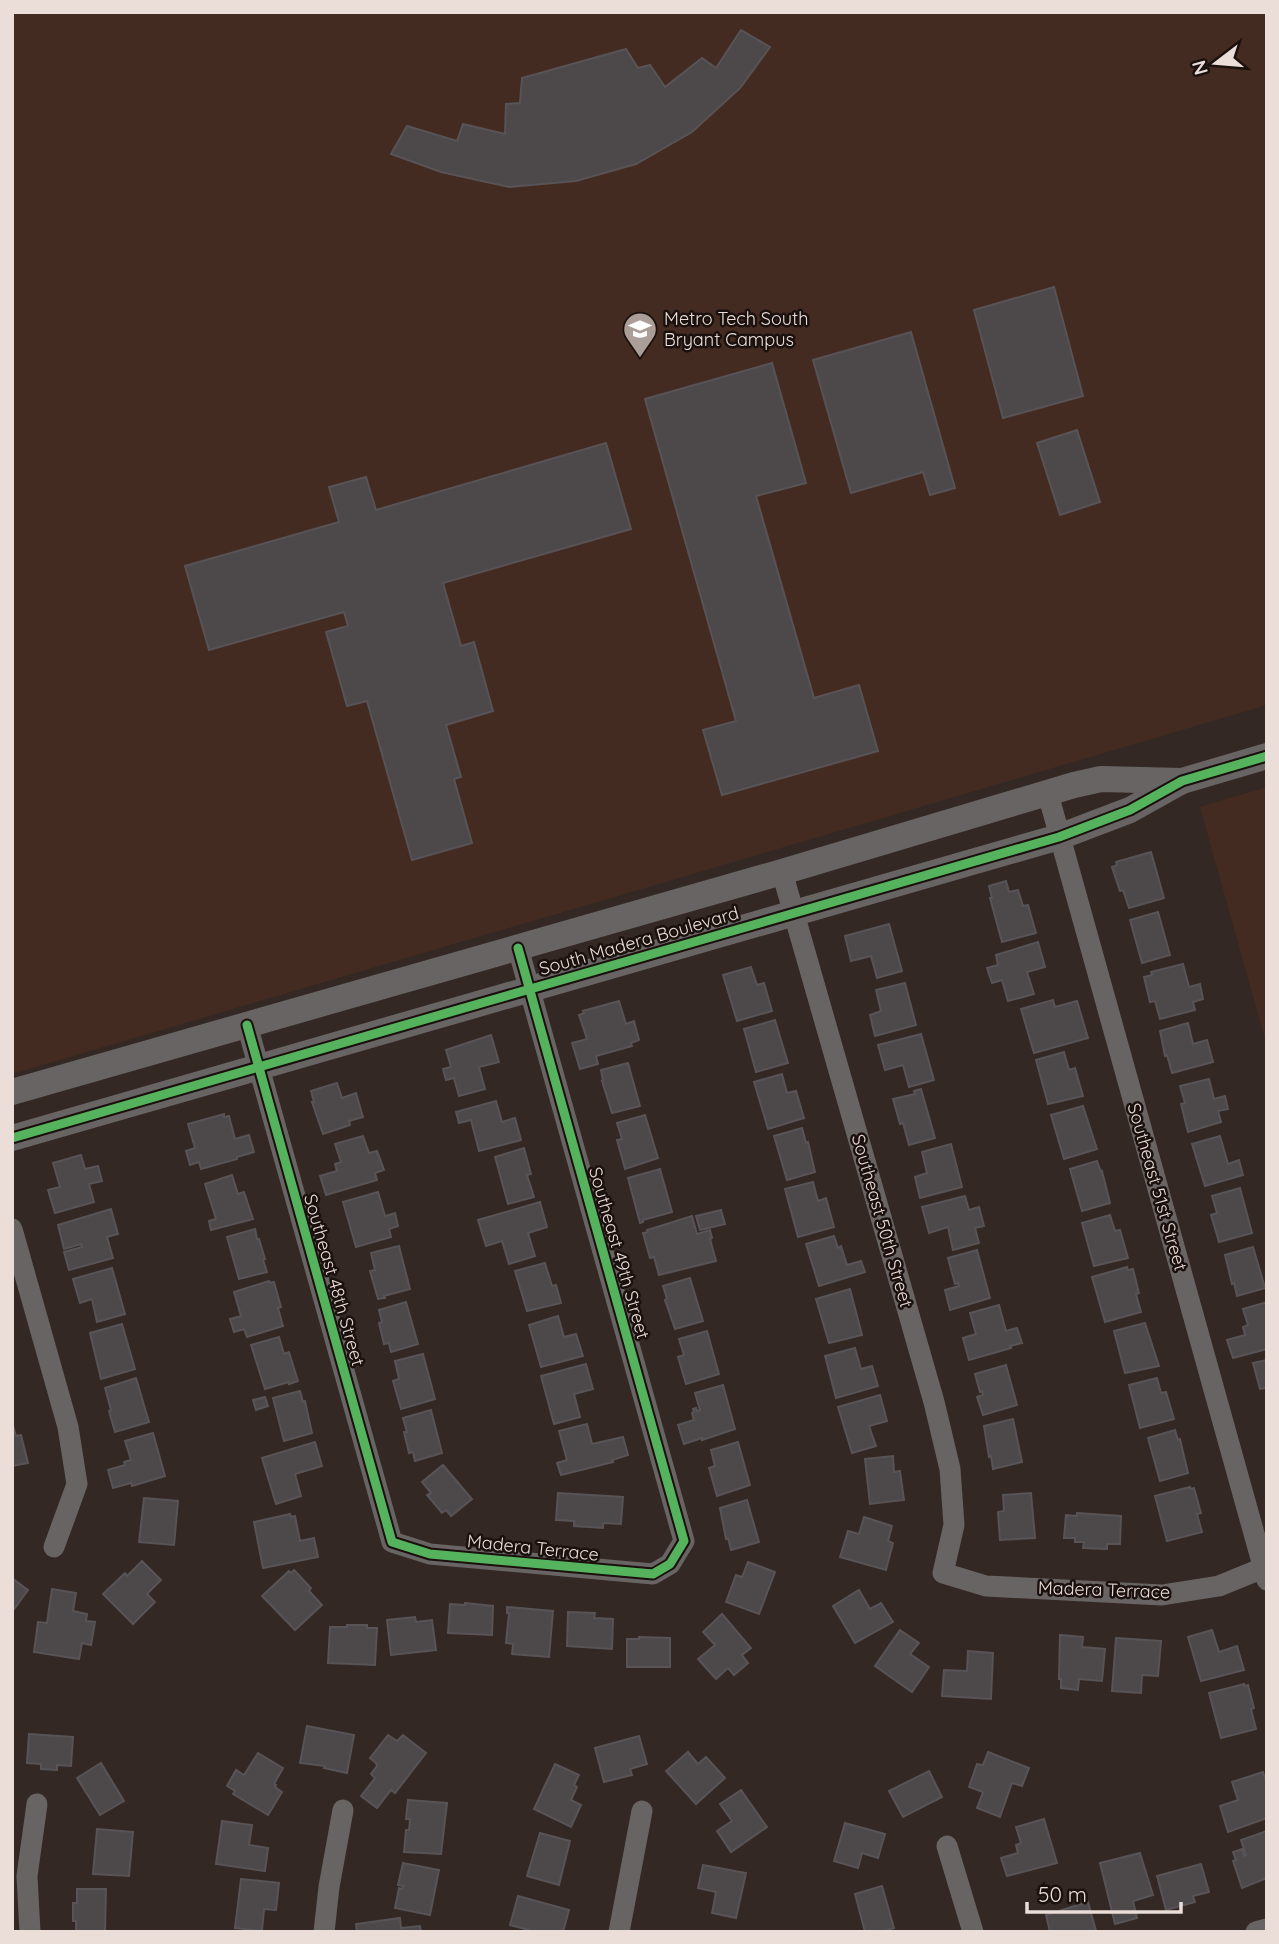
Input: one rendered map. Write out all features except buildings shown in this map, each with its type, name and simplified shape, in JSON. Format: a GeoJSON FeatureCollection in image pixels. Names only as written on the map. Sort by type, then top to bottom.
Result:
{"type":"FeatureCollection","features":[{"type":"Feature","properties":{"kind":"street","name":"South Madera Boulevard"},"geometry":{"type":"LineString","coordinates":[[12,1139],[1059,837],[1130,810],[1181,781],[1267,756]]}},
{"type":"Feature","properties":{"kind":"street","name":"South Madera Boulevard"},"geometry":{"type":"LineString","coordinates":[[12,1092],[782,872],[1074,785],[1101,779],[1181,781]]}},
{"type":"Feature","properties":{"kind":"street","name":"Southeast 51st Street"},"geometry":{"type":"LineString","coordinates":[[1048,794],[1265,1574]]}},
{"type":"Feature","properties":{"kind":"street","name":"Southeast 50th Street"},"geometry":{"type":"LineString","coordinates":[[782,872],[934,1402],[950,1469],[954,1525],[943,1573]]}},
{"type":"Feature","properties":{"kind":"street","name":"Southeast 49th Street"},"geometry":{"type":"LineString","coordinates":[[518,948],[684,1541],[670,1564]]}},
{"type":"Feature","properties":{"kind":"street","name":"Southeast 48th Street"},"geometry":{"type":"LineString","coordinates":[[247,1025],[392,1542]]}},
{"type":"Feature","properties":{"kind":"street"},"geometry":{"type":"LineString","coordinates":[[12,1229],[68,1427],[77,1484],[54,1547]]}},
{"type":"Feature","properties":{"kind":"street","name":"Madera Terrace"},"geometry":{"type":"LineString","coordinates":[[392,1542],[430,1554],[618,1572],[653,1574],[670,1564]]}},
{"type":"Feature","properties":{"kind":"street","name":"Madera Terrace"},"geometry":{"type":"LineString","coordinates":[[943,1573],[986,1586],[1162,1595],[1219,1586],[1265,1574]]}},
{"type":"Feature","properties":{"kind":"street"},"geometry":{"type":"LineString","coordinates":[[30,1932],[27,1875],[37,1804]]}},
{"type":"Feature","properties":{"kind":"street"},"geometry":{"type":"LineString","coordinates":[[324,1932],[343,1810]]}},
{"type":"Feature","properties":{"kind":"street"},"geometry":{"type":"LineString","coordinates":[[619,1932],[642,1811]]}},
{"type":"Feature","properties":{"kind":"street"},"geometry":{"type":"LineString","coordinates":[[947,1846],[973,1932]]}},
{"type":"Feature","properties":{"kind":"street"},"geometry":{"type":"LineString","coordinates":[[1256,1932],[1267,1929]]}},
{"type":"Feature","properties":{"kind":"shaded area","name":"Metro Tech South Bryant Campus"},"geometry":{"type":"Polygon","coordinates":[[[12,12],[1267,12],[1267,705],[12,1074],[12,12]]]}},
{"type":"Feature","properties":{"kind":"shaded area"},"geometry":{"type":"Polygon","coordinates":[[[1267,787],[1267,1046],[1200,807],[1267,787]]]}},
{"type":"Feature","properties":{"kind":"cycle path"},"geometry":{"type":"LineString","coordinates":[[12,1138],[1059,837],[1130,810],[1182,781],[1267,756]]}},
{"type":"Feature","properties":{"kind":"cycle path"},"geometry":{"type":"LineString","coordinates":[[247,1025],[392,1542],[430,1554],[653,1574],[670,1564],[684,1541],[518,948]]}},
{"type":"Feature","properties":{"kind":"place","name":"Metro Tech South Bryant Campus"},"geometry":{"type":"Point","coordinates":[640,359]}}]}
